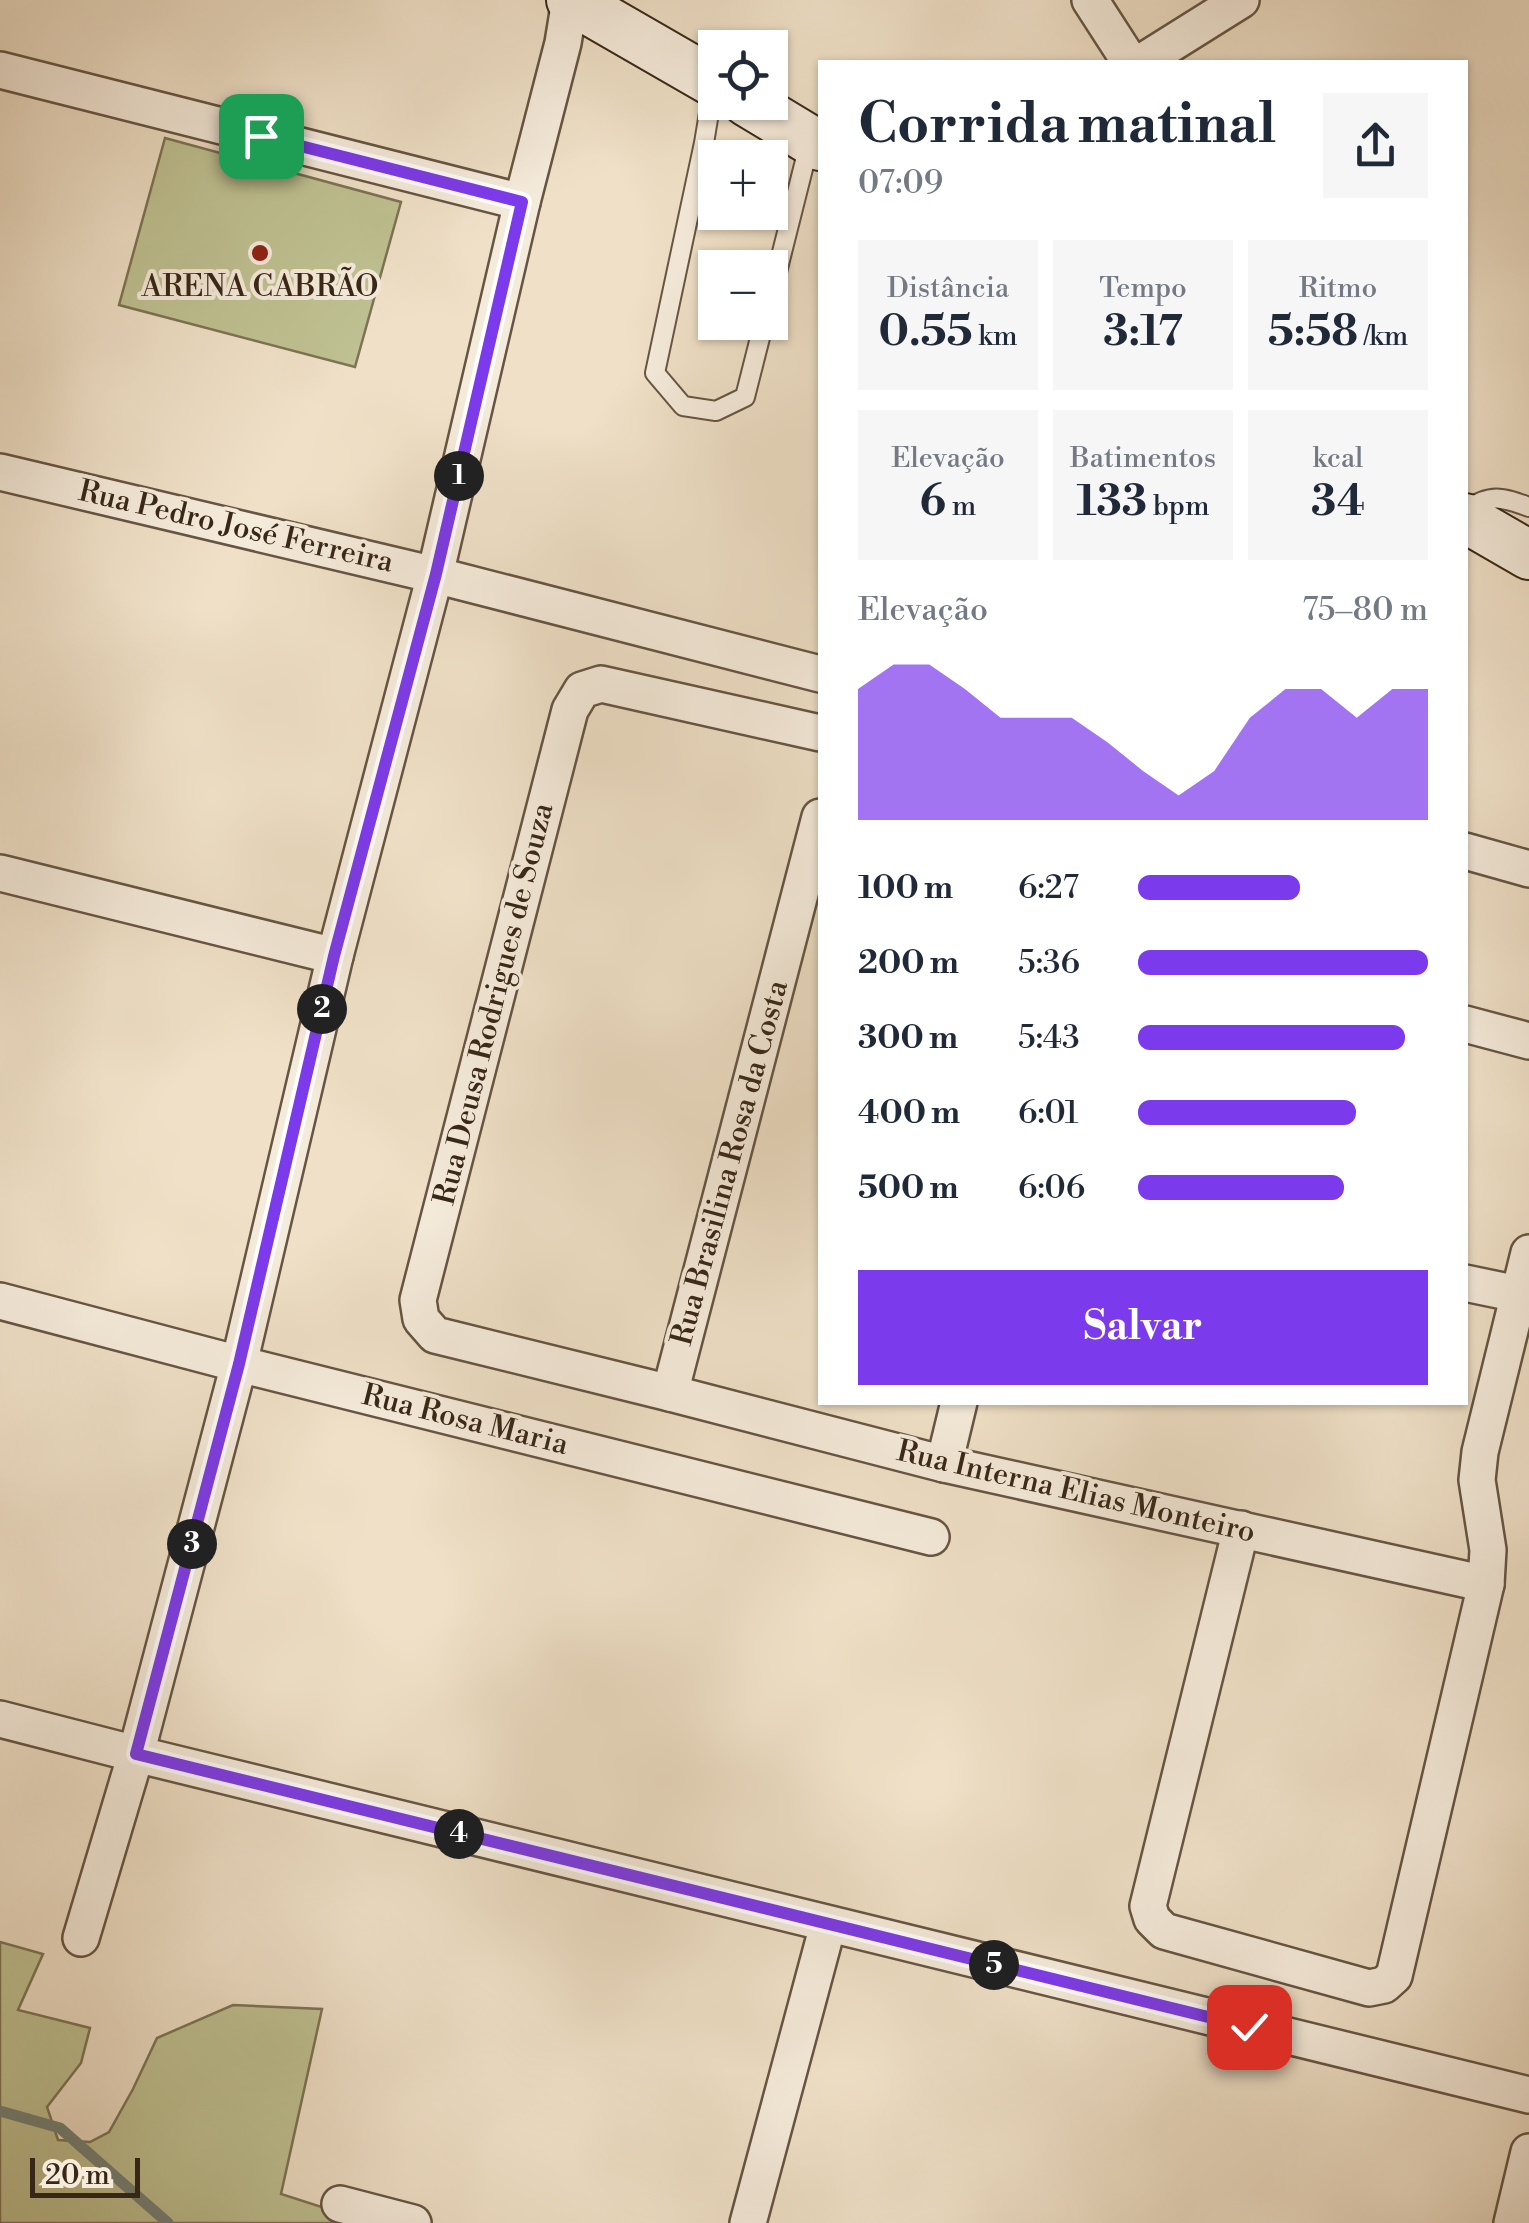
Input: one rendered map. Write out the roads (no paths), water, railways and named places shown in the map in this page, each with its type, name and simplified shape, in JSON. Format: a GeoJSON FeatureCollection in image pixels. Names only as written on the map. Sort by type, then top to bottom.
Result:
{"type":"FeatureCollection","features":[{"type":"Feature","properties":{"kind":"main road"},"geometry":{"type":"LineString","coordinates":[[570,0],[698,73]]}},
{"type":"Feature","properties":{"kind":"main road"},"geometry":{"type":"LineString","coordinates":[[777,120],[815,143]]}},
{"type":"Feature","properties":{"kind":"main road"},"geometry":{"type":"LineString","coordinates":[[1468,517],[1529,555]]}},
{"type":"Feature","properties":{"kind":"street"},"geometry":{"type":"LineString","coordinates":[[81,1938],[136,1754],[239,1364],[334,956],[436,574],[570,0]]}},
{"type":"Feature","properties":{"kind":"street"},"geometry":{"type":"LineString","coordinates":[[1090,0],[1129,60]]}},
{"type":"Feature","properties":{"kind":"street"},"geometry":{"type":"LineString","coordinates":[[1145,60],[1241,0]]}},
{"type":"Feature","properties":{"kind":"street"},"geometry":{"type":"LineString","coordinates":[[0,70],[522,202]]}},
{"type":"Feature","properties":{"kind":"street","name":"Rua Pedro José Ferreira"},"geometry":{"type":"LineString","coordinates":[[0,472],[436,574],[818,673]]}},
{"type":"Feature","properties":{"kind":"street","name":"Rua Deusa Rodrigues de Souza"},"geometry":{"type":"LineString","coordinates":[[435,1336],[421,1319],[418,1300],[570,710],[582,690],[601,684],[818,734]]}},
{"type":"Feature","properties":{"kind":"street","name":"Rua Brasilina Rosa da Costa"},"geometry":{"type":"LineString","coordinates":[[670,1392],[818,825]]}},
{"type":"Feature","properties":{"kind":"street"},"geometry":{"type":"LineString","coordinates":[[1468,852],[1529,869]]}},
{"type":"Feature","properties":{"kind":"street"},"geometry":{"type":"LineString","coordinates":[[0,873],[334,956]]}},
{"type":"Feature","properties":{"kind":"street"},"geometry":{"type":"LineString","coordinates":[[1468,1025],[1529,1040]]}},
{"type":"Feature","properties":{"kind":"street"},"geometry":{"type":"LineString","coordinates":[[1241,1529],[1148,1906],[1152,1920],[1164,1931],[1368,1988],[1384,1986],[1394,1976],[1486,1584],[1488,1550],[1478,1498],[1479,1466],[1529,1253]]}},
{"type":"Feature","properties":{"kind":"street"},"geometry":{"type":"LineString","coordinates":[[1468,1283],[1518,1294]]}},
{"type":"Feature","properties":{"kind":"street","name":"Rua Rosa Maria"},"geometry":{"type":"LineString","coordinates":[[0,1301],[931,1537]]}},
{"type":"Feature","properties":{"kind":"street","name":"Rua Interna Elias Monteiro"},"geometry":{"type":"LineString","coordinates":[[435,1336],[670,1392],[944,1464],[1486,1584]]}},
{"type":"Feature","properties":{"kind":"street"},"geometry":{"type":"LineString","coordinates":[[944,1464],[959,1405]]}},
{"type":"Feature","properties":{"kind":"street"},"geometry":{"type":"LineString","coordinates":[[0,1719],[1529,2096]]}},
{"type":"Feature","properties":{"kind":"street"},"geometry":{"type":"LineString","coordinates":[[748,2223],[828,1925]]}},
{"type":"Feature","properties":{"kind":"street"},"geometry":{"type":"LineString","coordinates":[[1512,2223],[1529,2152]]}},
{"type":"Feature","properties":{"kind":"street"},"geometry":{"type":"LineString","coordinates":[[340,2204],[413,2223]]}},
{"type":"Feature","properties":{"kind":"lane"},"geometry":{"type":"LineString","coordinates":[[708,120],[655,373],[683,406],[716,411],[744,397],[759,340]]}},
{"type":"Feature","properties":{"kind":"lane"},"geometry":{"type":"LineString","coordinates":[[784,250],[815,143]]}},
{"type":"Feature","properties":{"kind":"lane"},"geometry":{"type":"LineString","coordinates":[[1468,512],[1479,501],[1497,497],[1529,506]]}},
{"type":"Feature","properties":{"kind":"waterway"},"geometry":{"type":"LineString","coordinates":[[0,2111],[60,2128],[168,2223]]}},
{"type":"Feature","properties":{"kind":"place","name":"ARENA CABRÃO"},"geometry":{"type":"Point","coordinates":[260,253]}}]}
